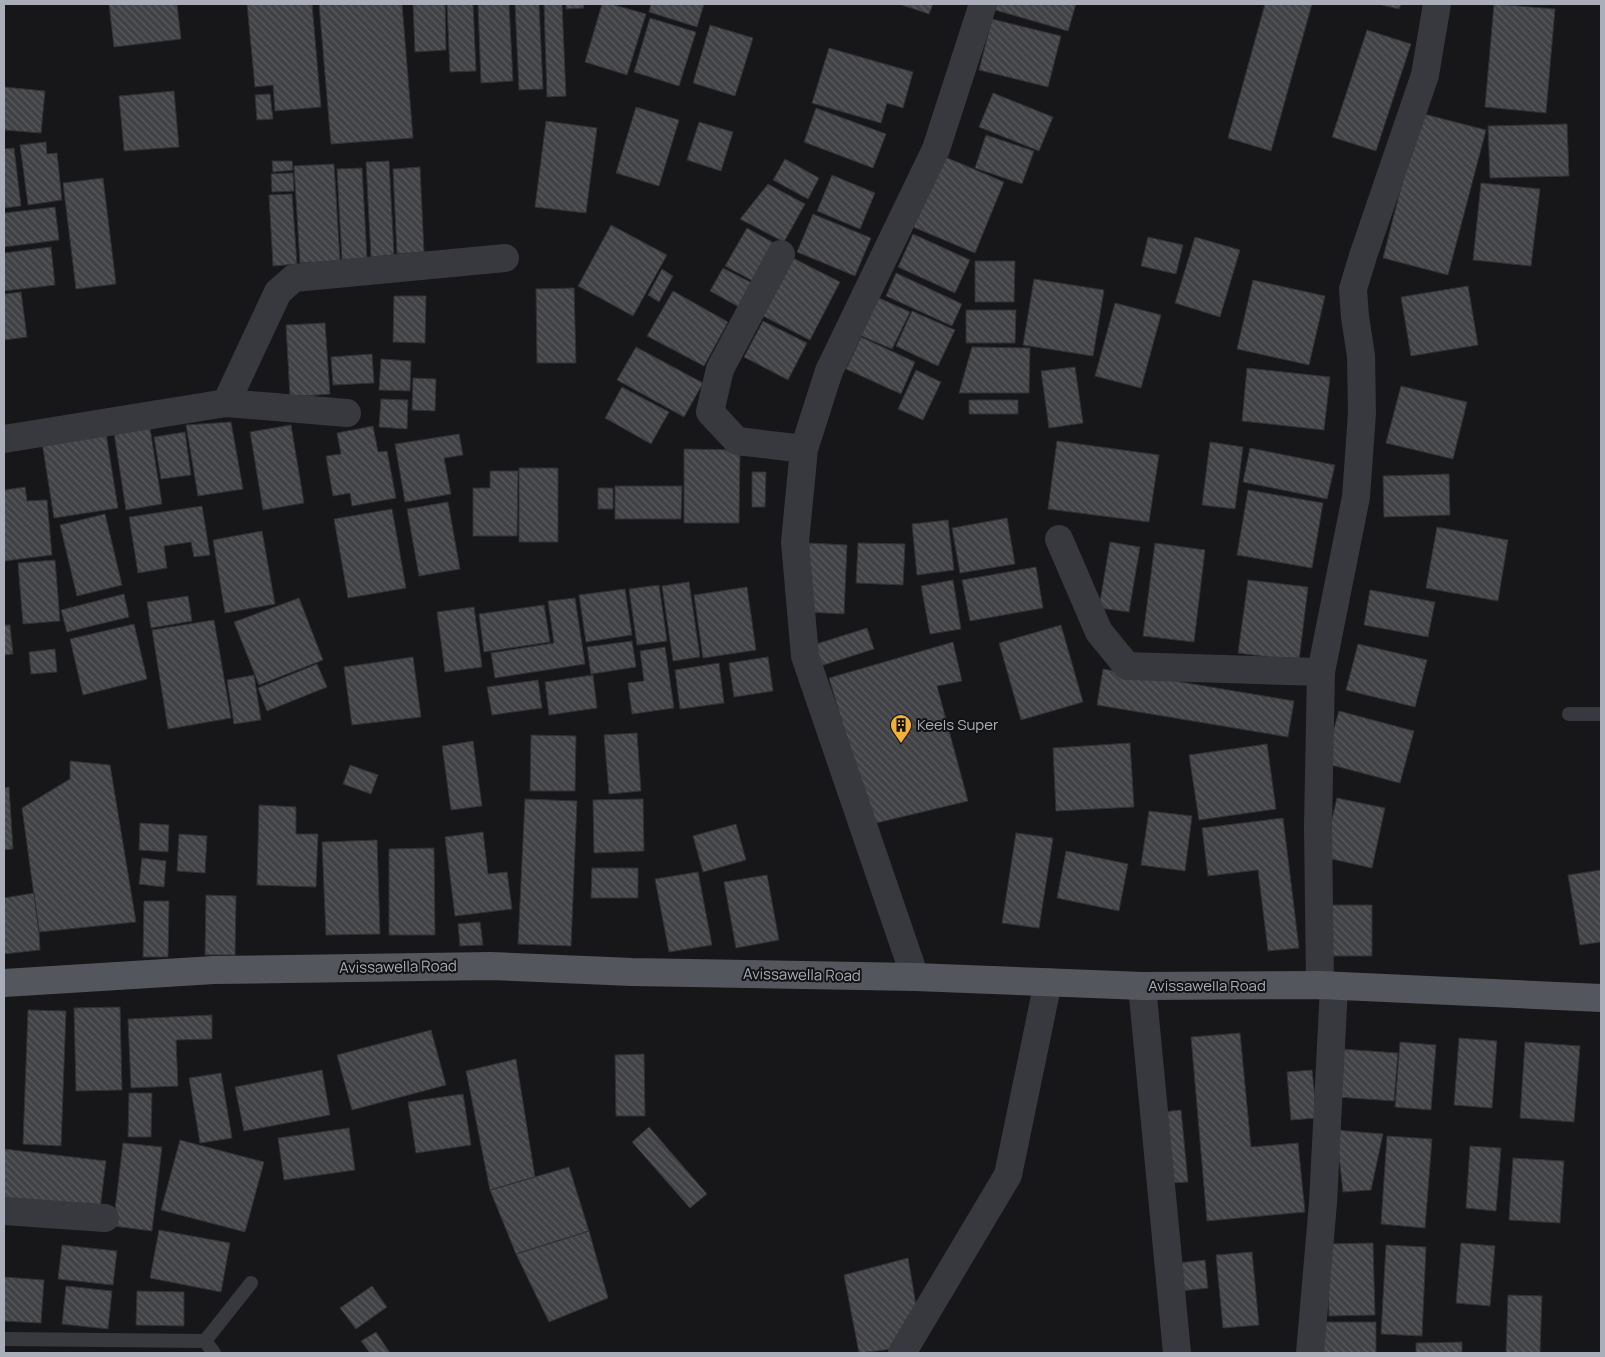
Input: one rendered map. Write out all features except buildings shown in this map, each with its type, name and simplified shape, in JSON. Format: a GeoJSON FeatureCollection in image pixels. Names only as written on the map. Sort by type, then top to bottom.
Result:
{"type":"FeatureCollection","features":[{"type":"Feature","properties":{"kind":"main road","name":"Avissawella Road"},"geometry":{"type":"LineString","coordinates":[[4,983],[214,970],[491,966],[632,972],[915,976],[1142,986],[1327,986],[1601,998]]}},
{"type":"Feature","properties":{"kind":"street"},"geometry":{"type":"LineString","coordinates":[[915,976],[805,656],[795,542],[804,449],[829,371],[936,149],[984,4]]}},
{"type":"Feature","properties":{"kind":"street"},"geometry":{"type":"LineString","coordinates":[[1310,1353],[1323,1203],[1327,986],[1318,826],[1321,672],[1356,497],[1362,413],[1361,356],[1353,289],[1425,75],[1437,4]]}},
{"type":"Feature","properties":{"kind":"street"},"geometry":{"type":"LineString","coordinates":[[782,254],[720,369],[710,412],[736,441],[804,449]]}},
{"type":"Feature","properties":{"kind":"street"},"geometry":{"type":"LineString","coordinates":[[226,403],[278,292],[294,278],[505,258]]}},
{"type":"Feature","properties":{"kind":"street"},"geometry":{"type":"LineString","coordinates":[[4,440],[226,403],[347,413]]}},
{"type":"Feature","properties":{"kind":"street"},"geometry":{"type":"LineString","coordinates":[[1059,539],[1099,632],[1127,666],[1321,672]]}},
{"type":"Feature","properties":{"kind":"street"},"geometry":{"type":"LineString","coordinates":[[902,1353],[1008,1175],[1048,982]]}},
{"type":"Feature","properties":{"kind":"street"},"geometry":{"type":"LineString","coordinates":[[1142,986],[1177,1353]]}},
{"type":"Feature","properties":{"kind":"street"},"geometry":{"type":"LineString","coordinates":[[4,1211],[105,1218]]}},
{"type":"Feature","properties":{"kind":"lane"},"geometry":{"type":"LineString","coordinates":[[1569,714],[1601,714]]}},
{"type":"Feature","properties":{"kind":"lane"},"geometry":{"type":"LineString","coordinates":[[205,1341],[251,1283]]}},
{"type":"Feature","properties":{"kind":"lane"},"geometry":{"type":"LineString","coordinates":[[4,1339],[205,1341]]}},
{"type":"Feature","properties":{"kind":"lane"},"geometry":{"type":"LineString","coordinates":[[205,1341],[214,1353]]}},
{"type":"Feature","properties":{"kind":"place","name":"Keels Super"},"geometry":{"type":"Point","coordinates":[901,744]}}]}
